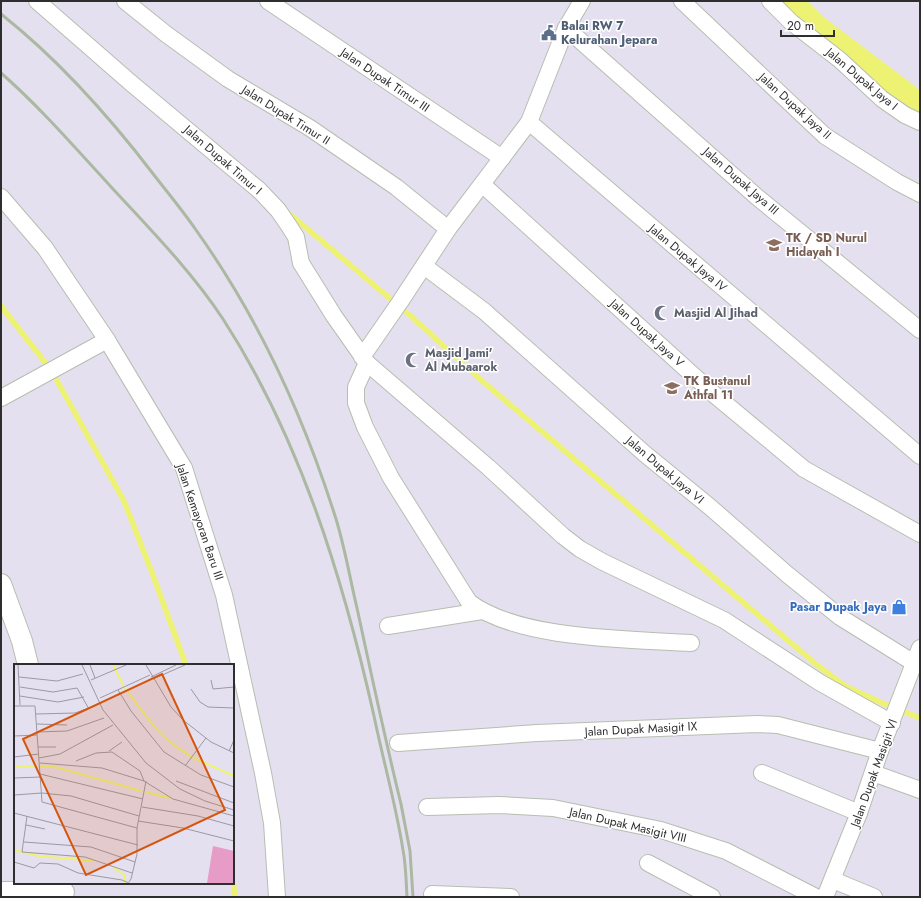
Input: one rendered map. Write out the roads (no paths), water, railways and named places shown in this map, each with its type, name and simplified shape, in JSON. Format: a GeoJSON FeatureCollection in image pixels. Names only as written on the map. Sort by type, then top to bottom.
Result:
{"type":"FeatureCollection","features":[{"type":"Feature","properties":{"kind":"street","name":"Jalan Dupak Timur I"},"geometry":{"type":"LineString","coordinates":[[38,1],[131,83],[184,126],[199,141],[239,172],[278,210],[296,237],[301,263],[364,360],[488,466],[563,536],[580,549],[665,593],[724,620],[819,682],[893,720]]}},
{"type":"Feature","properties":{"kind":"street","name":"Jalan Dupak Timur II"},"geometry":{"type":"LineString","coordinates":[[125,1],[166,34],[228,79],[310,128],[396,187],[448,229]]}},
{"type":"Feature","properties":{"kind":"street","name":"Jalan Dupak Timur III"},"geometry":{"type":"LineString","coordinates":[[268,1],[502,158]]}},
{"type":"Feature","properties":{"kind":"street"},"geometry":{"type":"LineString","coordinates":[[582,1],[566,28],[529,122],[483,185],[448,229],[397,306],[364,360],[356,387],[356,403],[376,451],[391,478],[469,602],[482,611],[512,622],[558,634],[691,643]]}},
{"type":"Feature","properties":{"kind":"street","name":"Jalan Dupak Jaya II"},"geometry":{"type":"LineString","coordinates":[[682,1],[825,136],[898,182],[920,194]]}},
{"type":"Feature","properties":{"kind":"street","name":"Jalan Dupak Jaya I"},"geometry":{"type":"LineString","coordinates":[[770,1],[791,22],[840,60],[882,99],[905,115],[920,122]]}},
{"type":"Feature","properties":{"kind":"street","name":"Jalan Dupak Jaya III"},"geometry":{"type":"LineString","coordinates":[[566,28],[757,197],[920,330]]}},
{"type":"Feature","properties":{"kind":"street","name":"Jalan Dupak Jaya IV"},"geometry":{"type":"LineString","coordinates":[[529,122],[920,456]]}},
{"type":"Feature","properties":{"kind":"street","name":"Jalan Dupak Jaya V"},"geometry":{"type":"LineString","coordinates":[[483,185],[716,396],[804,468],[920,534]]}},
{"type":"Feature","properties":{"kind":"street","name":"Jalan Kemayoran Baru III"},"geometry":{"type":"LineString","coordinates":[[1,197],[45,248],[107,340],[184,468],[207,536],[224,595],[264,773],[272,823],[277,897]]}},
{"type":"Feature","properties":{"kind":"street","name":"Jalan Dupak Jaya VI"},"geometry":{"type":"LineString","coordinates":[[424,266],[484,311],[645,454],[710,507],[788,575],[840,617],[914,663]]}},
{"type":"Feature","properties":{"kind":"street"},"geometry":{"type":"LineString","coordinates":[[1,398],[107,340]]}},
{"type":"Feature","properties":{"kind":"street"},"geometry":{"type":"LineString","coordinates":[[1,584],[22,641],[28,664]]}},
{"type":"Feature","properties":{"kind":"street"},"geometry":{"type":"LineString","coordinates":[[388,626],[482,611]]}},
{"type":"Feature","properties":{"kind":"street","name":"Jalan Dupak Masigit VI"},"geometry":{"type":"LineString","coordinates":[[825,897],[859,813],[880,751],[900,703],[920,648]]}},
{"type":"Feature","properties":{"kind":"street","name":"Jalan Dupak Masigit IX"},"geometry":{"type":"LineString","coordinates":[[398,744],[537,733],[757,724],[778,725],[880,751]]}},
{"type":"Feature","properties":{"kind":"street"},"geometry":{"type":"LineString","coordinates":[[762,773],[859,813]]}},
{"type":"Feature","properties":{"kind":"street"},"geometry":{"type":"LineString","coordinates":[[873,773],[920,790]]}},
{"type":"Feature","properties":{"kind":"street","name":"Jalan Dupak Masigit VIII"},"geometry":{"type":"LineString","coordinates":[[428,807],[499,805],[553,808],[661,830],[726,851],[816,897]]}},
{"type":"Feature","properties":{"kind":"street"},"geometry":{"type":"LineString","coordinates":[[648,863],[712,897]]}},
{"type":"Feature","properties":{"kind":"street"},"geometry":{"type":"LineString","coordinates":[[833,880],[874,897]]}},
{"type":"Feature","properties":{"kind":"street"},"geometry":{"type":"LineString","coordinates":[[1,892],[64,891]]}},
{"type":"Feature","properties":{"kind":"street"},"geometry":{"type":"LineString","coordinates":[[432,894],[511,897]]}},
{"type":"Feature","properties":{"kind":"waterway"},"geometry":{"type":"LineString","coordinates":[[784,1],[813,29],[920,110]]}},
{"type":"Feature","properties":{"kind":"waterway"},"geometry":{"type":"LineString","coordinates":[[285,210],[413,318],[481,380],[817,665],[845,686],[920,718]]}},
{"type":"Feature","properties":{"kind":"waterway"},"geometry":{"type":"LineString","coordinates":[[1,306],[51,370],[124,501],[186,664]]}},
{"type":"Feature","properties":{"kind":"waterway"},"geometry":{"type":"LineString","coordinates":[[234,884],[235,897]]}},
{"type":"Feature","properties":{"kind":"railway"},"geometry":{"type":"LineString","coordinates":[[1,14],[43,50],[63,70],[101,110],[137,153],[191,223],[219,263],[240,298],[277,369],[309,443],[336,519],[342,541],[401,804],[410,851],[413,897]]}},
{"type":"Feature","properties":{"kind":"railway"},"geometry":{"type":"LineString","coordinates":[[1,73],[30,100],[185,268],[223,319],[275,412],[316,510],[348,612],[362,664],[397,816],[405,861],[407,897]]}},
{"type":"Feature","properties":{"kind":"place","name":"Balai RW 7 Kelurahan Jepara"},"geometry":{"type":"Point","coordinates":[549,33]}},
{"type":"Feature","properties":{"kind":"place","name":"TK / SD Nurul Hidayah I"},"geometry":{"type":"Point","coordinates":[774,245]}},
{"type":"Feature","properties":{"kind":"place","name":"Masjid Al Jihad"},"geometry":{"type":"Point","coordinates":[662,313]}},
{"type":"Feature","properties":{"kind":"place","name":"Masjid Jami' Al Mubaarok"},"geometry":{"type":"Point","coordinates":[413,360]}},
{"type":"Feature","properties":{"kind":"place","name":"TK Bustanul Athfal 11"},"geometry":{"type":"Point","coordinates":[672,388]}},
{"type":"Feature","properties":{"kind":"place","name":"Pasar Dupak Jaya"},"geometry":{"type":"Point","coordinates":[899,607]}}]}
